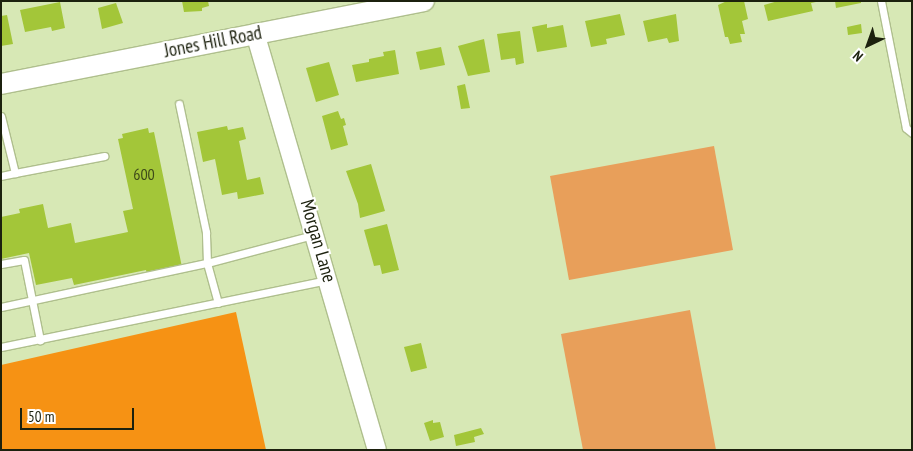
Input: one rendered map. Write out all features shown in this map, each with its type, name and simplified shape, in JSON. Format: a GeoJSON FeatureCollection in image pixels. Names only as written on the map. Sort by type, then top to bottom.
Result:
{"type":"FeatureCollection","features":[{"type":"Feature","properties":{"kind":"main road","name":"Jones Hill Road"},"geometry":{"type":"LineString","coordinates":[[1,84],[256,33],[365,7],[424,1]]}},
{"type":"Feature","properties":{"kind":"street","name":"Morgan Lane"},"geometry":{"type":"LineString","coordinates":[[256,33],[316,234],[377,450]]}},
{"type":"Feature","properties":{"kind":"lane"},"geometry":{"type":"LineString","coordinates":[[881,1],[906,128],[912,133]]}},
{"type":"Feature","properties":{"kind":"lane"},"geometry":{"type":"LineString","coordinates":[[179,104],[206,232],[207,263],[218,303]]}},
{"type":"Feature","properties":{"kind":"lane"},"geometry":{"type":"LineString","coordinates":[[1,116],[15,173]]}},
{"type":"Feature","properties":{"kind":"lane"},"geometry":{"type":"LineString","coordinates":[[1,176],[104,156]]}},
{"type":"Feature","properties":{"kind":"lane"},"geometry":{"type":"LineString","coordinates":[[1,307],[207,263],[316,234]]}},
{"type":"Feature","properties":{"kind":"lane"},"geometry":{"type":"LineString","coordinates":[[1,264],[24,260],[40,340]]}},
{"type":"Feature","properties":{"kind":"lane"},"geometry":{"type":"LineString","coordinates":[[1,347],[328,279]]}},
{"type":"Feature","properties":{"kind":"shaded area"},"geometry":{"type":"Polygon","coordinates":[[[714,146],[733,250],[569,280],[550,176],[714,146]]]}},
{"type":"Feature","properties":{"kind":"shaded area"},"geometry":{"type":"Polygon","coordinates":[[[690,310],[716,450],[583,450],[561,334],[690,310]]]}},
{"type":"Feature","properties":{"kind":"shaded area"},"geometry":{"type":"Polygon","coordinates":[[[236,312],[266,450],[1,450],[1,365],[236,312]]]}},
{"type":"Feature","properties":{"kind":"building"},"geometry":{"type":"Polygon","coordinates":[[[182,1],[208,1],[209,6],[202,8],[202,11],[184,12],[182,1]]]}},
{"type":"Feature","properties":{"kind":"building"},"geometry":{"type":"Polygon","coordinates":[[[727,1],[744,1],[748,19],[742,21],[745,34],[740,34],[742,42],[730,44],[728,37],[725,37],[718,5],[727,1]]]}},
{"type":"Feature","properties":{"kind":"building"},"geometry":{"type":"Polygon","coordinates":[[[778,1],[816,2],[811,3],[813,11],[768,21],[764,5],[778,1]]]}},
{"type":"Feature","properties":{"kind":"building"},"geometry":{"type":"Polygon","coordinates":[[[835,1],[861,1],[861,3],[836,8],[835,1]]]}},
{"type":"Feature","properties":{"kind":"building"},"geometry":{"type":"Polygon","coordinates":[[[60,2],[65,28],[52,31],[51,27],[25,32],[20,10],[60,2]]]}},
{"type":"Feature","properties":{"kind":"building"},"geometry":{"type":"Polygon","coordinates":[[[116,3],[123,23],[102,29],[98,8],[116,3]]]}},
{"type":"Feature","properties":{"kind":"building"},"geometry":{"type":"Polygon","coordinates":[[[620,14],[625,35],[606,39],[607,44],[591,47],[585,21],[620,14]]]}},
{"type":"Feature","properties":{"kind":"building"},"geometry":{"type":"Polygon","coordinates":[[[676,14],[679,41],[669,43],[667,38],[648,42],[643,21],[676,14]]]}},
{"type":"Feature","properties":{"kind":"building"},"geometry":{"type":"Polygon","coordinates":[[[7,15],[13,44],[1,46],[1,16],[7,15]]]}},
{"type":"Feature","properties":{"kind":"building"},"geometry":{"type":"Polygon","coordinates":[[[547,24],[547,28],[563,25],[567,47],[537,52],[532,27],[547,24]]]}},
{"type":"Feature","properties":{"kind":"building"},"geometry":{"type":"Polygon","coordinates":[[[861,24],[862,33],[848,35],[847,27],[861,24]]]}},
{"type":"Feature","properties":{"kind":"building"},"geometry":{"type":"Polygon","coordinates":[[[520,31],[524,63],[516,65],[515,58],[501,60],[497,34],[520,31]]]}},
{"type":"Feature","properties":{"kind":"building"},"geometry":{"type":"Polygon","coordinates":[[[484,39],[490,72],[468,76],[458,46],[484,39]]]}},
{"type":"Feature","properties":{"kind":"building"},"geometry":{"type":"Polygon","coordinates":[[[441,47],[445,65],[420,70],[416,52],[441,47]]]}},
{"type":"Feature","properties":{"kind":"building"},"geometry":{"type":"Polygon","coordinates":[[[395,50],[399,74],[356,82],[352,65],[369,62],[369,59],[384,56],[383,52],[395,50]]]}},
{"type":"Feature","properties":{"kind":"building"},"geometry":{"type":"Polygon","coordinates":[[[329,62],[339,95],[316,102],[306,68],[329,62]]]}},
{"type":"Feature","properties":{"kind":"building"},"geometry":{"type":"Polygon","coordinates":[[[465,84],[470,108],[461,109],[457,86],[465,84]]]}},
{"type":"Feature","properties":{"kind":"building"},"geometry":{"type":"Polygon","coordinates":[[[338,111],[341,119],[344,118],[346,125],[343,126],[348,145],[331,150],[322,116],[338,111]]]}},
{"type":"Feature","properties":{"kind":"building"},"geometry":{"type":"Polygon","coordinates":[[[227,126],[228,130],[243,127],[246,139],[239,141],[247,180],[260,177],[264,194],[238,199],[237,192],[222,195],[215,159],[203,162],[197,132],[227,126]]]}},
{"type":"Feature","properties":{"kind":"building"},"geometry":{"type":"Polygon","coordinates":[[[148,128],[149,133],[154,132],[182,267],[147,274],[146,270],[74,285],[72,278],[36,285],[29,253],[1,259],[1,217],[20,213],[19,209],[43,204],[48,228],[71,223],[75,243],[128,232],[123,211],[133,209],[118,139],[123,138],[122,134],[148,128]]]}},
{"type":"Feature","properties":{"kind":"building"},"geometry":{"type":"Polygon","coordinates":[[[371,164],[385,211],[360,218],[358,204],[346,171],[371,164]]]}},
{"type":"Feature","properties":{"kind":"building"},"geometry":{"type":"Polygon","coordinates":[[[387,224],[399,270],[382,274],[380,265],[374,266],[364,230],[387,224]]]}},
{"type":"Feature","properties":{"kind":"building"},"geometry":{"type":"Polygon","coordinates":[[[421,343],[427,368],[411,372],[404,347],[421,343]]]}},
{"type":"Feature","properties":{"kind":"building"},"geometry":{"type":"Polygon","coordinates":[[[433,420],[433,423],[440,422],[444,437],[430,441],[424,423],[433,420]]]}},
{"type":"Feature","properties":{"kind":"building"},"geometry":{"type":"Polygon","coordinates":[[[481,428],[484,434],[474,437],[475,442],[456,446],[454,435],[481,428]]]}}]}
